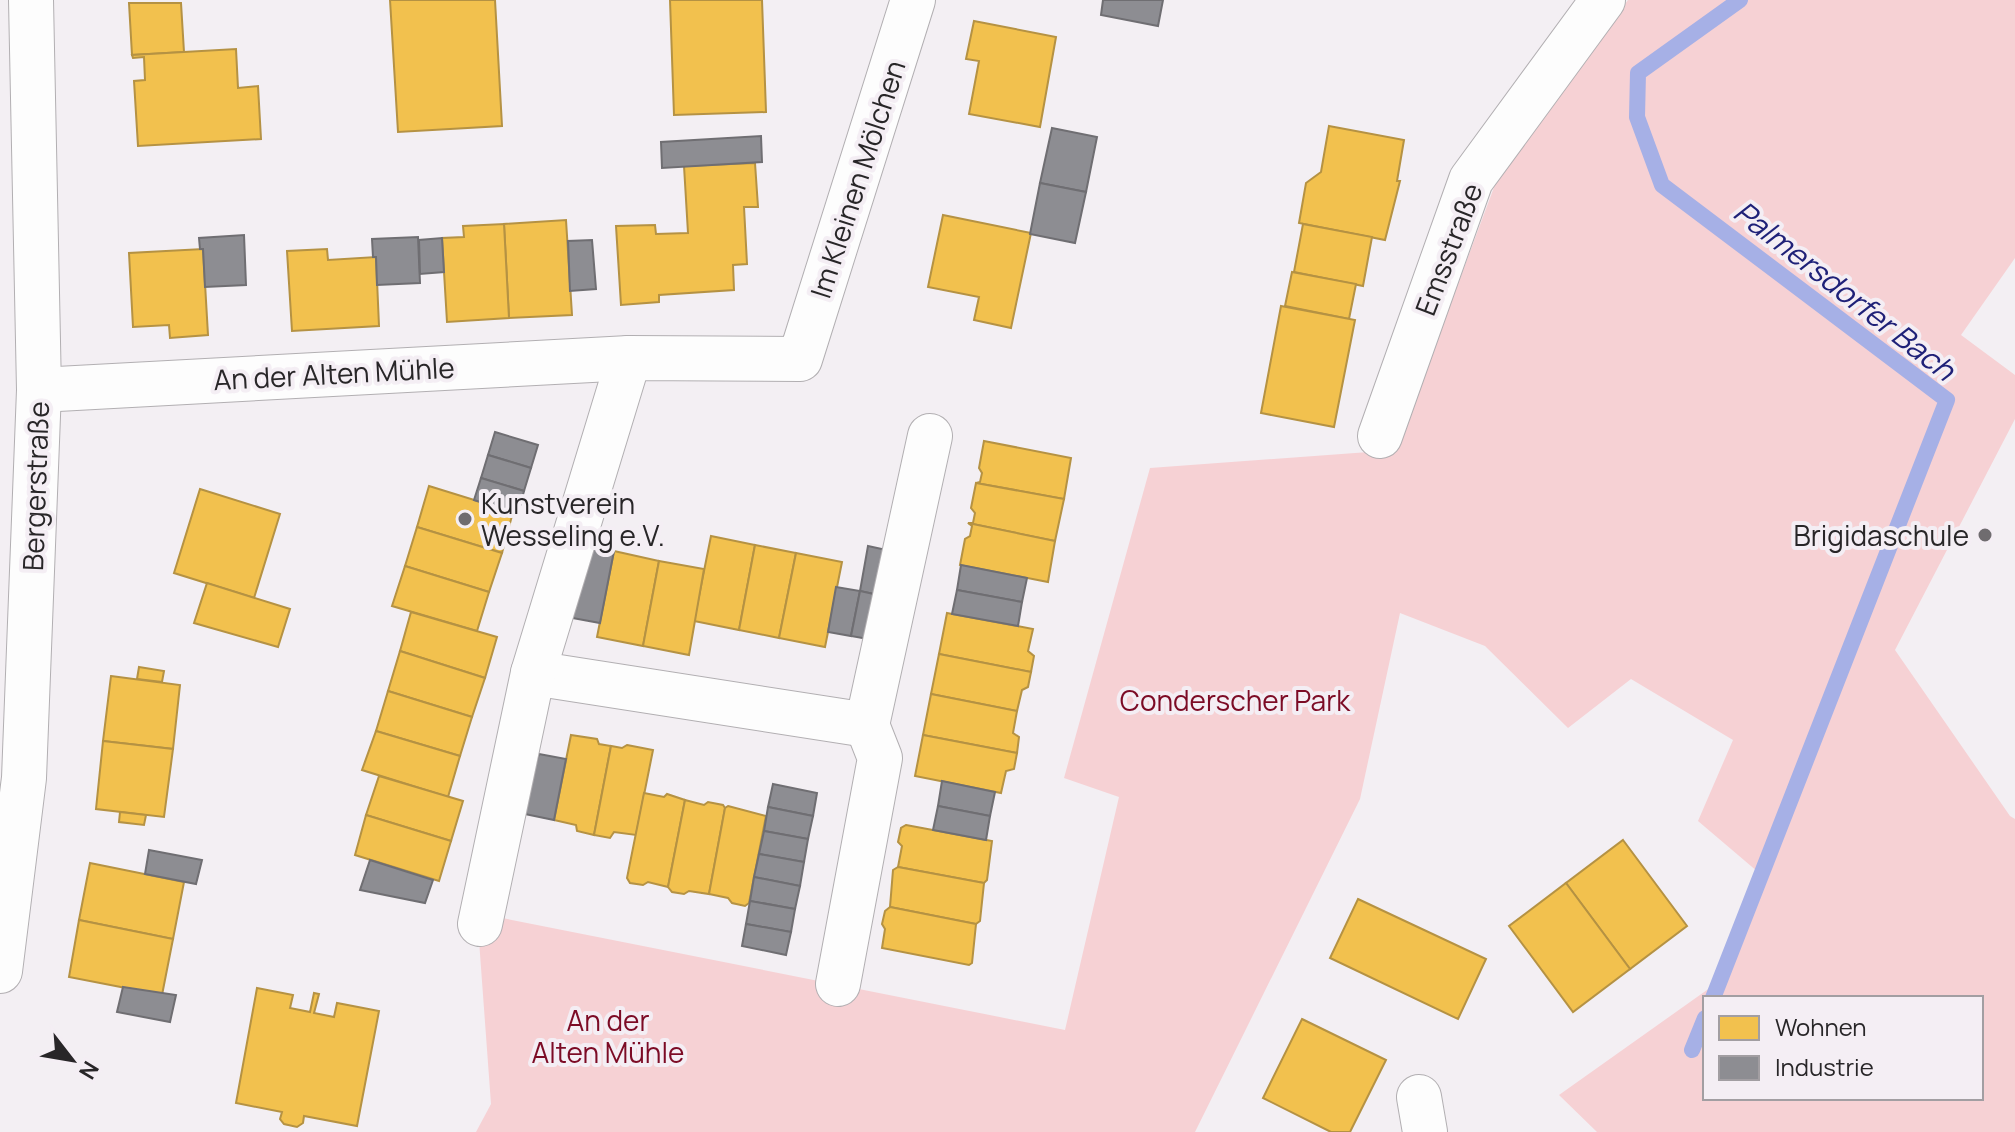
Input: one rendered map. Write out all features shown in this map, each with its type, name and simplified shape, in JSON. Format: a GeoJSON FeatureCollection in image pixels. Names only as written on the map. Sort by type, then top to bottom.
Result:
{"type":"FeatureCollection","features":[{"type":"Feature","properties":{"kind":"street","name":"Bergerstraße"},"geometry":{"type":"LineString","coordinates":[[0,971],[5,904],[24,778],[39,390],[31,0]]}},
{"type":"Feature","properties":{"kind":"street","name":"Im Kleinen Mölchen"},"geometry":{"type":"LineString","coordinates":[[800,359],[913,0]]}},
{"type":"Feature","properties":{"kind":"street","name":"Emsstraße"},"geometry":{"type":"LineString","coordinates":[[1380,436],[1471,180],[1603,0]]}},
{"type":"Feature","properties":{"kind":"street","name":"An der Alten Mühle"},"geometry":{"type":"LineString","coordinates":[[39,390],[629,358],[800,359]]}},
{"type":"Feature","properties":{"kind":"street"},"geometry":{"type":"LineString","coordinates":[[480,924],[533,673],[629,358]]}},
{"type":"Feature","properties":{"kind":"street"},"geometry":{"type":"LineString","coordinates":[[838,984],[880,758],[867,725],[930,436]]}},
{"type":"Feature","properties":{"kind":"street"},"geometry":{"type":"LineString","coordinates":[[533,673],[867,725]]}},
{"type":"Feature","properties":{"kind":"green space","name":"Conderscher Park"},"geometry":{"type":"Polygon","coordinates":[[[1628,0],[2015,0],[2015,258],[1961,335],[2015,375],[2015,419],[1895,650],[2015,819],[2015,1132],[1597,1132],[1559,1095],[1714,985],[1758,872],[1698,821],[1733,740],[1631,679],[1568,728],[1485,646],[1400,613],[1360,799],[1195,1132],[476,1132],[491,1104],[477,913],[1065,1030],[1119,797],[1064,778],[1150,468],[1396,450],[1499,174],[1628,0]]]}},
{"type":"Feature","properties":{"kind":"building: Wohnen"},"geometry":{"type":"Polygon","coordinates":[[[390,0],[495,0],[502,126],[398,132],[390,0]]]}},
{"type":"Feature","properties":{"kind":"building: Wohnen"},"geometry":{"type":"Polygon","coordinates":[[[670,0],[762,0],[766,112],[674,115],[670,0]]]}},
{"type":"Feature","properties":{"kind":"building: Wohnen"},"geometry":{"type":"Polygon","coordinates":[[[129,3],[181,3],[184,52],[132,55],[129,3]]]}},
{"type":"Feature","properties":{"kind":"building: Wohnen"},"geometry":{"type":"Polygon","coordinates":[[[974,21],[1056,37],[1040,127],[969,114],[979,61],[966,59],[974,21]]]}},
{"type":"Feature","properties":{"kind":"building: Wohnen"},"geometry":{"type":"Polygon","coordinates":[[[236,49],[238,88],[258,86],[261,139],[138,146],[134,81],[145,80],[144,57],[133,58],[132,55],[236,49]]]}},
{"type":"Feature","properties":{"kind":"building: Wohnen"},"geometry":{"type":"Polygon","coordinates":[[[1329,126],[1404,140],[1397,181],[1400,181],[1385,240],[1299,223],[1306,183],[1321,172],[1329,126]]]}},
{"type":"Feature","properties":{"kind":"building: Wohnen"},"geometry":{"type":"Polygon","coordinates":[[[755,163],[758,207],[744,207],[747,264],[733,265],[734,290],[659,295],[659,302],[621,305],[616,226],[655,225],[656,234],[688,233],[684,166],[755,163]]]}},
{"type":"Feature","properties":{"kind":"building: Wohnen"},"geometry":{"type":"Polygon","coordinates":[[[943,215],[1031,233],[1011,328],[974,320],[979,297],[928,287],[943,215]]]}},
{"type":"Feature","properties":{"kind":"building: Wohnen"},"geometry":{"type":"Polygon","coordinates":[[[566,220],[572,315],[509,318],[504,224],[566,220]]]}},
{"type":"Feature","properties":{"kind":"building: Wohnen"},"geometry":{"type":"Polygon","coordinates":[[[504,224],[509,318],[447,322],[442,238],[464,237],[463,226],[504,224]]]}},
{"type":"Feature","properties":{"kind":"building: Wohnen"},"geometry":{"type":"Polygon","coordinates":[[[1303,224],[1372,237],[1363,286],[1294,272],[1303,224]]]}},
{"type":"Feature","properties":{"kind":"building: Wohnen"},"geometry":{"type":"Polygon","coordinates":[[[203,249],[208,335],[170,338],[169,325],[133,327],[129,253],[203,249]]]}},
{"type":"Feature","properties":{"kind":"building: Wohnen"},"geometry":{"type":"Polygon","coordinates":[[[327,249],[328,260],[376,257],[379,326],[292,331],[287,251],[327,249]]]}},
{"type":"Feature","properties":{"kind":"building: Wohnen"},"geometry":{"type":"Polygon","coordinates":[[[1292,272],[1356,284],[1349,319],[1285,306],[1292,272]]]}},
{"type":"Feature","properties":{"kind":"building: Wohnen"},"geometry":{"type":"Polygon","coordinates":[[[1281,306],[1355,320],[1334,427],[1261,413],[1281,306]]]}},
{"type":"Feature","properties":{"kind":"building: Wohnen"},"geometry":{"type":"Polygon","coordinates":[[[984,441],[1071,458],[1064,499],[976,483],[980,482],[982,473],[979,468],[984,441]]]}},
{"type":"Feature","properties":{"kind":"building: Wohnen"},"geometry":{"type":"Polygon","coordinates":[[[976,483],[1064,499],[1055,541],[968,523],[973,523],[975,513],[971,508],[976,483]]]}},
{"type":"Feature","properties":{"kind":"building: Wohnen","name":"Kunstverein Wesseling e.V."},"geometry":{"type":"Polygon","coordinates":[[[429,486],[513,512],[502,553],[417,527],[429,486]]]}},
{"type":"Feature","properties":{"kind":"building: Wohnen"},"geometry":{"type":"Polygon","coordinates":[[[200,489],[280,514],[254,598],[174,573],[200,489]]]}},
{"type":"Feature","properties":{"kind":"building: Wohnen"},"geometry":{"type":"Polygon","coordinates":[[[968,523],[1055,541],[1048,582],[960,565],[965,539],[970,536],[972,526],[968,523]]]}},
{"type":"Feature","properties":{"kind":"building: Wohnen"},"geometry":{"type":"Polygon","coordinates":[[[417,527],[502,553],[489,592],[405,566],[417,527]]]}},
{"type":"Feature","properties":{"kind":"building: Wohnen"},"geometry":{"type":"Polygon","coordinates":[[[711,536],[755,545],[739,630],[694,621],[711,536]]]}},
{"type":"Feature","properties":{"kind":"building: Wohnen"},"geometry":{"type":"Polygon","coordinates":[[[755,545],[796,553],[779,638],[739,630],[755,545]]]}},
{"type":"Feature","properties":{"kind":"building: Wohnen"},"geometry":{"type":"Polygon","coordinates":[[[614,551],[659,561],[643,646],[597,637],[614,551]]]}},
{"type":"Feature","properties":{"kind":"building: Wohnen"},"geometry":{"type":"Polygon","coordinates":[[[796,553],[842,562],[825,647],[779,638],[796,553]]]}},
{"type":"Feature","properties":{"kind":"building: Wohnen"},"geometry":{"type":"Polygon","coordinates":[[[659,561],[704,569],[689,655],[643,646],[659,561]]]}},
{"type":"Feature","properties":{"kind":"building: Wohnen"},"geometry":{"type":"Polygon","coordinates":[[[405,566],[489,592],[477,631],[392,606],[405,566]]]}},
{"type":"Feature","properties":{"kind":"building: Wohnen"},"geometry":{"type":"Polygon","coordinates":[[[207,583],[290,609],[278,647],[194,623],[207,583]]]}},
{"type":"Feature","properties":{"kind":"building: Wohnen"},"geometry":{"type":"Polygon","coordinates":[[[411,612],[497,637],[485,678],[400,651],[411,612]]]}},
{"type":"Feature","properties":{"kind":"building: Wohnen"},"geometry":{"type":"Polygon","coordinates":[[[947,613],[1033,629],[1028,651],[1034,656],[1031,672],[939,654],[947,613]]]}},
{"type":"Feature","properties":{"kind":"building: Wohnen"},"geometry":{"type":"Polygon","coordinates":[[[400,651],[485,678],[472,717],[388,691],[400,651]]]}},
{"type":"Feature","properties":{"kind":"building: Wohnen"},"geometry":{"type":"Polygon","coordinates":[[[939,654],[1031,672],[1017,711],[931,694],[939,654]]]}},
{"type":"Feature","properties":{"kind":"building: Wohnen"},"geometry":{"type":"Polygon","coordinates":[[[139,667],[164,671],[162,682],[137,679],[139,667]]]}},
{"type":"Feature","properties":{"kind":"building: Wohnen"},"geometry":{"type":"Polygon","coordinates":[[[111,676],[180,685],[173,749],[103,741],[111,676]]]}},
{"type":"Feature","properties":{"kind":"building: Wohnen"},"geometry":{"type":"Polygon","coordinates":[[[388,691],[472,717],[460,756],[376,731],[388,691]]]}},
{"type":"Feature","properties":{"kind":"building: Wohnen"},"geometry":{"type":"Polygon","coordinates":[[[931,694],[1017,711],[1013,733],[1019,737],[1017,753],[923,735],[931,694]]]}},
{"type":"Feature","properties":{"kind":"building: Wohnen"},"geometry":{"type":"Polygon","coordinates":[[[376,731],[460,756],[448,797],[362,770],[376,731]]]}},
{"type":"Feature","properties":{"kind":"building: Wohnen"},"geometry":{"type":"Polygon","coordinates":[[[571,735],[597,739],[599,744],[611,746],[594,835],[577,831],[576,825],[554,820],[571,735]]]}},
{"type":"Feature","properties":{"kind":"building: Wohnen"},"geometry":{"type":"Polygon","coordinates":[[[923,735],[1017,753],[1014,769],[1006,771],[1001,793],[915,776],[923,735]]]}},
{"type":"Feature","properties":{"kind":"building: Wohnen"},"geometry":{"type":"Polygon","coordinates":[[[103,741],[173,749],[164,817],[96,809],[103,741]]]}},
{"type":"Feature","properties":{"kind":"building: Wohnen"},"geometry":{"type":"Polygon","coordinates":[[[627,745],[653,750],[636,835],[614,832],[610,838],[594,835],[611,746],[622,748],[627,745]]]}},
{"type":"Feature","properties":{"kind":"building: Wohnen"},"geometry":{"type":"Polygon","coordinates":[[[379,776],[463,801],[451,841],[366,815],[379,776]]]}},
{"type":"Feature","properties":{"kind":"building: Wohnen"},"geometry":{"type":"Polygon","coordinates":[[[644,793],[664,797],[667,794],[685,800],[668,887],[648,882],[643,885],[630,883],[627,878],[644,793]]]}},
{"type":"Feature","properties":{"kind":"building: Wohnen"},"geometry":{"type":"Polygon","coordinates":[[[685,800],[704,805],[708,802],[723,805],[725,808],[709,894],[672,892],[668,887],[685,800]]]}},
{"type":"Feature","properties":{"kind":"building: Wohnen"},"geometry":{"type":"Polygon","coordinates":[[[728,806],[766,816],[749,903],[745,906],[709,894],[725,808],[728,806]]]}},
{"type":"Feature","properties":{"kind":"building: Wohnen"},"geometry":{"type":"Polygon","coordinates":[[[120,812],[146,815],[144,825],[119,822],[120,812]]]}},
{"type":"Feature","properties":{"kind":"building: Wohnen"},"geometry":{"type":"Polygon","coordinates":[[[366,815],[451,841],[439,881],[355,855],[366,815]]]}},
{"type":"Feature","properties":{"kind":"building: Wohnen"},"geometry":{"type":"Polygon","coordinates":[[[906,825],[992,841],[987,880],[984,883],[898,867],[902,846],[898,842],[901,828],[906,825]]]}},
{"type":"Feature","properties":{"kind":"building: Wohnen"},"geometry":{"type":"Polygon","coordinates":[[[1623,840],[1687,926],[1630,969],[1566,883],[1623,840]]]}},
{"type":"Feature","properties":{"kind":"building: Wohnen"},"geometry":{"type":"Polygon","coordinates":[[[90,863],[184,882],[173,939],[79,920],[90,863]]]}},
{"type":"Feature","properties":{"kind":"building: Wohnen"},"geometry":{"type":"Polygon","coordinates":[[[898,867],[984,883],[980,921],[976,924],[890,907],[893,870],[898,867]]]}},
{"type":"Feature","properties":{"kind":"building: Wohnen"},"geometry":{"type":"Polygon","coordinates":[[[1566,883],[1630,969],[1573,1012],[1509,926],[1566,883]]]}},
{"type":"Feature","properties":{"kind":"building: Wohnen"},"geometry":{"type":"Polygon","coordinates":[[[1358,899],[1486,959],[1458,1019],[1330,958],[1358,899]]]}},
{"type":"Feature","properties":{"kind":"building: Wohnen"},"geometry":{"type":"Polygon","coordinates":[[[890,907],[976,924],[972,963],[969,965],[882,948],[885,929],[882,924],[885,911],[890,907]]]}},
{"type":"Feature","properties":{"kind":"building: Wohnen"},"geometry":{"type":"Polygon","coordinates":[[[79,920],[173,939],[162,995],[69,977],[79,920]]]}},
{"type":"Feature","properties":{"kind":"building: Wohnen"},"geometry":{"type":"Polygon","coordinates":[[[257,988],[293,995],[290,1008],[310,1012],[314,993],[319,994],[314,1013],[334,1017],[337,1003],[379,1011],[357,1126],[304,1116],[303,1123],[297,1127],[284,1124],[280,1119],[282,1112],[236,1103],[257,988]]]}},
{"type":"Feature","properties":{"kind":"building: Wohnen"},"geometry":{"type":"Polygon","coordinates":[[[1302,1019],[1386,1060],[1350,1132],[1331,1132],[1263,1098],[1302,1019]]]}},
{"type":"Feature","properties":{"kind":"building: Industrie"},"geometry":{"type":"Polygon","coordinates":[[[1103,0],[1163,0],[1158,26],[1101,15],[1103,0]]]}},
{"type":"Feature","properties":{"kind":"building: Industrie"},"geometry":{"type":"Polygon","coordinates":[[[1052,128],[1097,137],[1086,192],[1040,183],[1052,128]]]}},
{"type":"Feature","properties":{"kind":"building: Industrie"},"geometry":{"type":"Polygon","coordinates":[[[761,136],[762,162],[662,168],[661,142],[761,136]]]}},
{"type":"Feature","properties":{"kind":"building: Industrie"},"geometry":{"type":"Polygon","coordinates":[[[1040,183],[1086,192],[1075,243],[1030,234],[1040,183]]]}},
{"type":"Feature","properties":{"kind":"building: Industrie"},"geometry":{"type":"Polygon","coordinates":[[[244,235],[246,285],[205,287],[203,249],[200,249],[199,238],[244,235]]]}},
{"type":"Feature","properties":{"kind":"building: Industrie"},"geometry":{"type":"Polygon","coordinates":[[[418,237],[420,283],[377,285],[372,239],[418,237]]]}},
{"type":"Feature","properties":{"kind":"building: Industrie"},"geometry":{"type":"Polygon","coordinates":[[[442,238],[444,272],[420,274],[419,240],[442,238]]]}},
{"type":"Feature","properties":{"kind":"building: Industrie"},"geometry":{"type":"Polygon","coordinates":[[[592,240],[596,289],[570,291],[568,241],[592,240]]]}},
{"type":"Feature","properties":{"kind":"building: Industrie"},"geometry":{"type":"Polygon","coordinates":[[[495,432],[538,445],[531,468],[488,455],[495,432]]]}},
{"type":"Feature","properties":{"kind":"building: Industrie"},"geometry":{"type":"Polygon","coordinates":[[[488,455],[531,468],[524,491],[481,478],[488,455]]]}},
{"type":"Feature","properties":{"kind":"building: Industrie"},"geometry":{"type":"Polygon","coordinates":[[[481,478],[524,491],[518,514],[474,500],[481,478]]]}},
{"type":"Feature","properties":{"kind":"building: Industrie"},"geometry":{"type":"Polygon","coordinates":[[[868,546],[891,551],[883,596],[860,591],[868,546]]]}},
{"type":"Feature","properties":{"kind":"building: Industrie"},"geometry":{"type":"Polygon","coordinates":[[[589,547],[614,551],[600,623],[567,617],[589,547]]]}},
{"type":"Feature","properties":{"kind":"building: Industrie"},"geometry":{"type":"Polygon","coordinates":[[[961,565],[1027,578],[1022,602],[957,590],[961,565]]]}},
{"type":"Feature","properties":{"kind":"building: Industrie"},"geometry":{"type":"Polygon","coordinates":[[[836,587],[860,591],[851,636],[828,632],[836,587]]]}},
{"type":"Feature","properties":{"kind":"building: Industrie"},"geometry":{"type":"Polygon","coordinates":[[[957,590],[1022,602],[1018,626],[952,614],[957,590]]]}},
{"type":"Feature","properties":{"kind":"building: Industrie"},"geometry":{"type":"Polygon","coordinates":[[[860,591],[883,596],[874,640],[851,636],[860,591]]]}},
{"type":"Feature","properties":{"kind":"building: Industrie"},"geometry":{"type":"Polygon","coordinates":[[[539,754],[566,759],[554,820],[520,813],[539,754]]]}},
{"type":"Feature","properties":{"kind":"building: Industrie"},"geometry":{"type":"Polygon","coordinates":[[[942,781],[995,792],[990,816],[938,806],[942,781]]]}},
{"type":"Feature","properties":{"kind":"building: Industrie"},"geometry":{"type":"Polygon","coordinates":[[[773,784],[817,793],[813,816],[768,807],[773,784]]]}},
{"type":"Feature","properties":{"kind":"building: Industrie"},"geometry":{"type":"Polygon","coordinates":[[[938,806],[990,816],[986,840],[933,830],[938,806]]]}},
{"type":"Feature","properties":{"kind":"building: Industrie"},"geometry":{"type":"Polygon","coordinates":[[[768,807],[813,816],[808,839],[764,831],[768,807]]]}},
{"type":"Feature","properties":{"kind":"building: Industrie"},"geometry":{"type":"Polygon","coordinates":[[[764,831],[808,839],[804,862],[759,854],[764,831]]]}},
{"type":"Feature","properties":{"kind":"building: Industrie"},"geometry":{"type":"Polygon","coordinates":[[[149,850],[202,860],[196,884],[145,874],[149,850]]]}},
{"type":"Feature","properties":{"kind":"building: Industrie"},"geometry":{"type":"Polygon","coordinates":[[[759,854],[804,862],[800,886],[754,877],[759,854]]]}},
{"type":"Feature","properties":{"kind":"building: Industrie"},"geometry":{"type":"Polygon","coordinates":[[[370,860],[433,880],[425,903],[360,890],[370,860]]]}},
{"type":"Feature","properties":{"kind":"building: Industrie"},"geometry":{"type":"Polygon","coordinates":[[[754,877],[800,886],[795,909],[750,901],[754,877]]]}},
{"type":"Feature","properties":{"kind":"building: Industrie"},"geometry":{"type":"Polygon","coordinates":[[[750,901],[795,909],[791,932],[746,924],[750,901]]]}},
{"type":"Feature","properties":{"kind":"building: Industrie"},"geometry":{"type":"Polygon","coordinates":[[[746,924],[791,932],[786,955],[742,946],[746,924]]]}},
{"type":"Feature","properties":{"kind":"building: Industrie"},"geometry":{"type":"Polygon","coordinates":[[[123,987],[176,995],[170,1022],[117,1012],[123,987]]]}},
{"type":"Feature","properties":{"kind":"waterway","name":"Palmersdorfer Bach"},"geometry":{"type":"LineString","coordinates":[[1714,996],[1947,400],[1662,185],[1637,117],[1638,73],[1740,0]]}},
{"type":"Feature","properties":{"kind":"waterway","name":"Palmersdorfer Bach"},"geometry":{"type":"LineString","coordinates":[[1692,1050],[1703,1023]]}},
{"type":"Feature","properties":{"kind":"place","name":"Kunstverein Wesseling e.V."},"geometry":{"type":"Point","coordinates":[465,519]}},
{"type":"Feature","properties":{"kind":"place","name":"Brigidaschule"},"geometry":{"type":"Point","coordinates":[1985,535]}}]}
